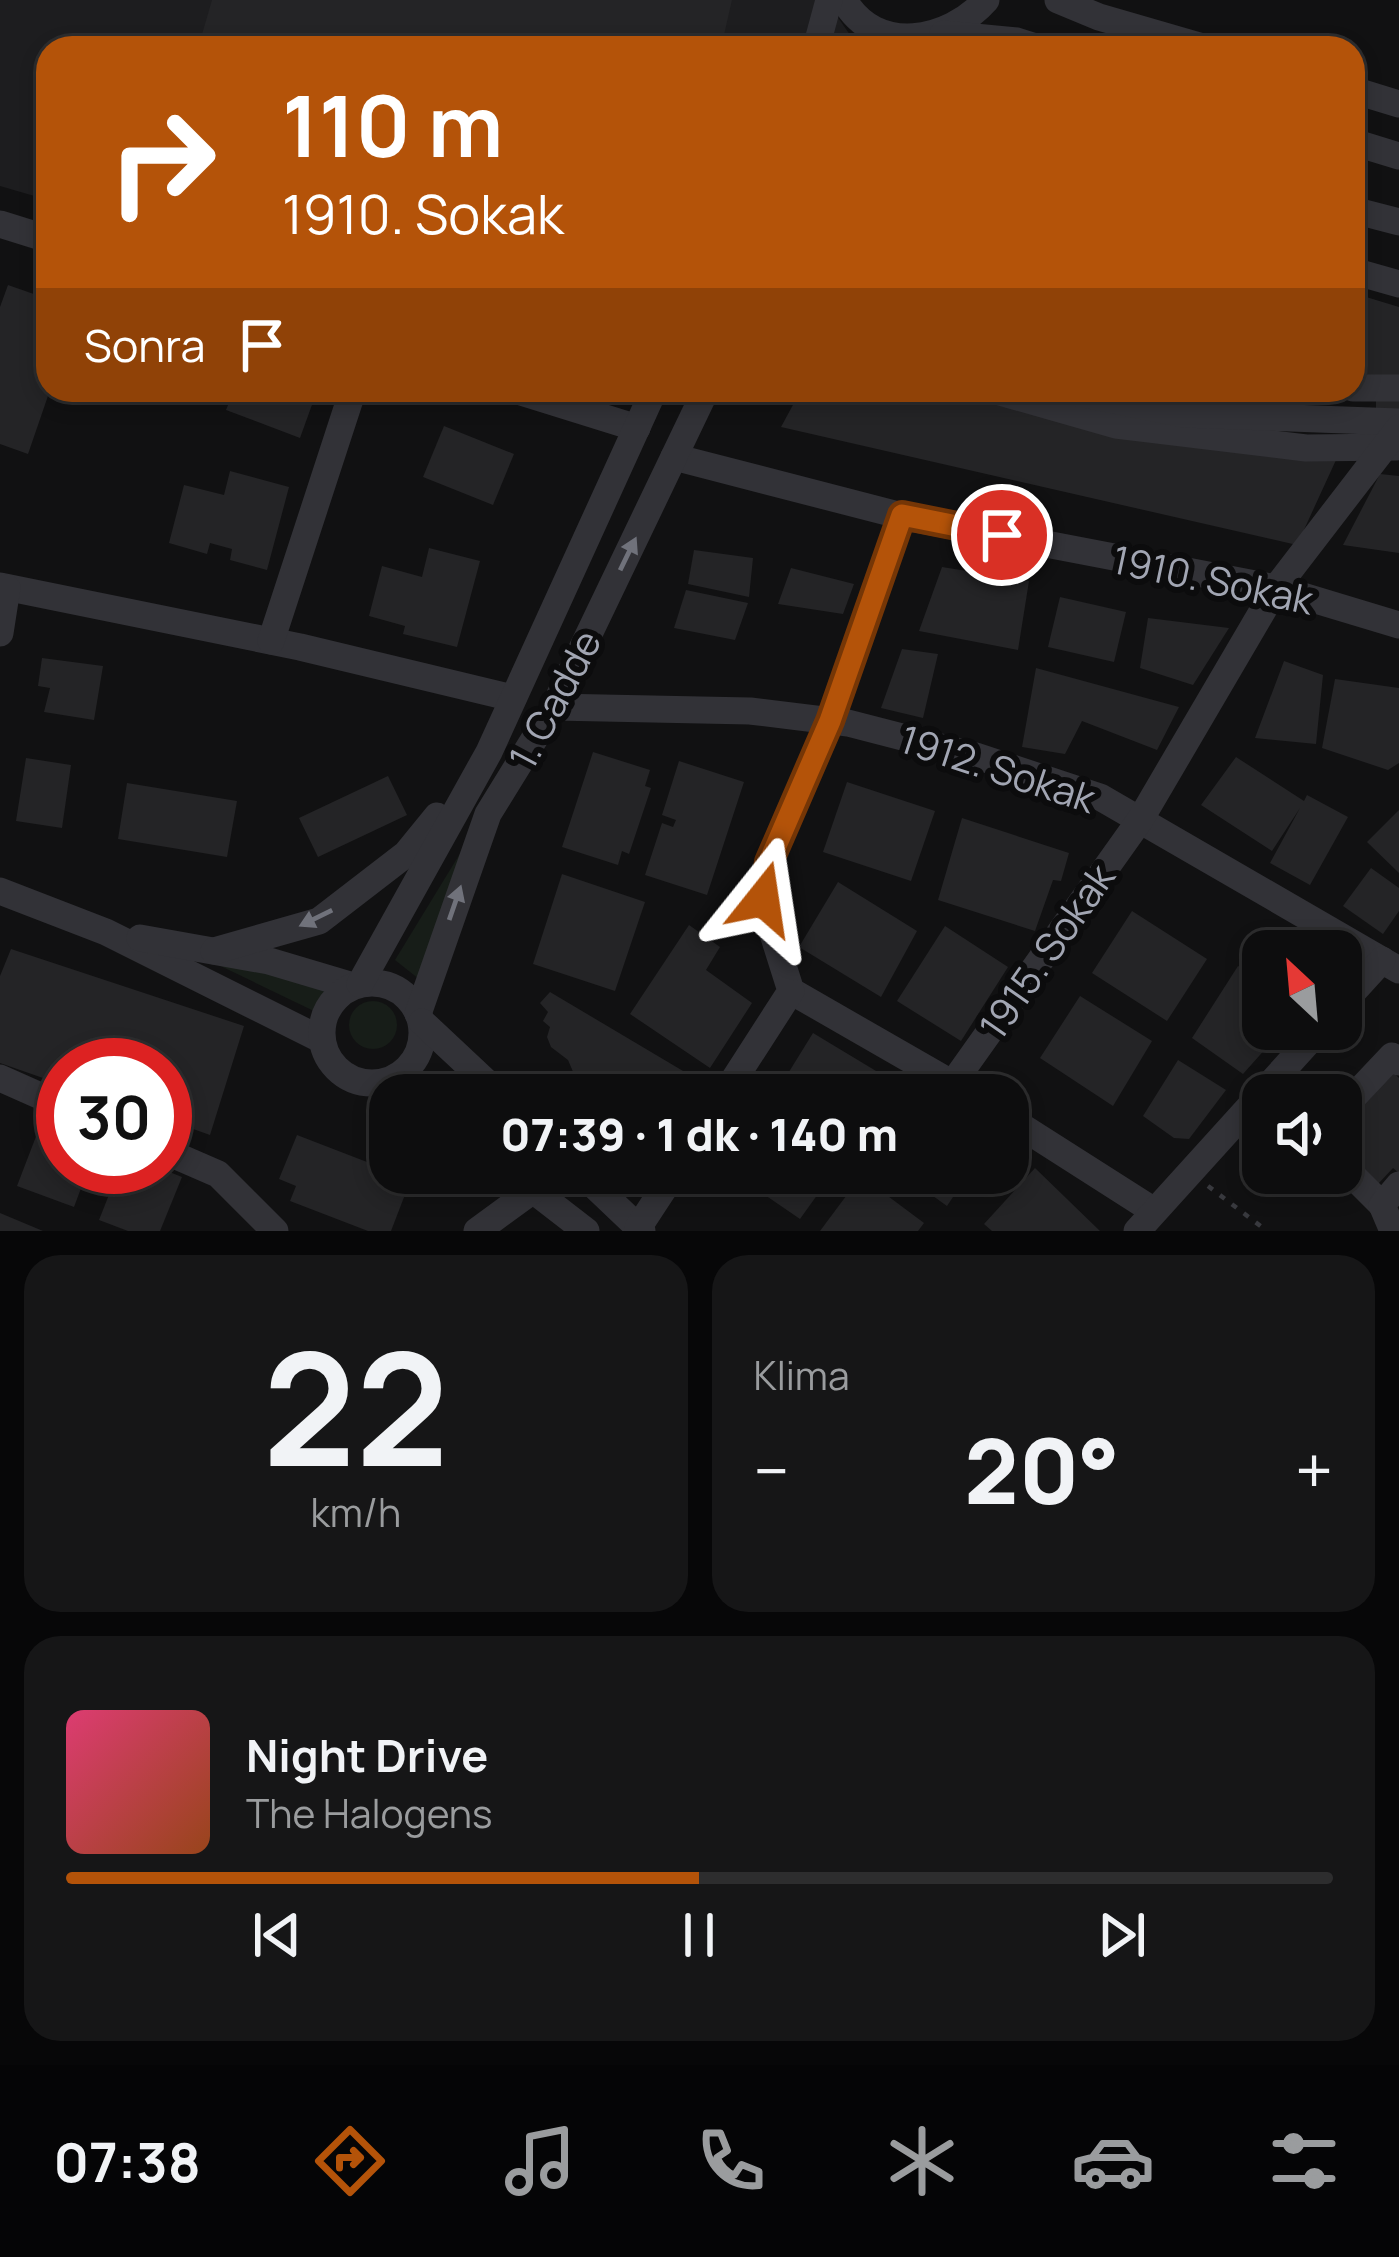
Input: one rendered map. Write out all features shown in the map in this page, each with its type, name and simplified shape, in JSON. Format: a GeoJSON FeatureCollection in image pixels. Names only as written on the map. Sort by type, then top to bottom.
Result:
{"type":"FeatureCollection","features":[{"type":"Feature","properties":{"kind":"street"},"geometry":{"type":"LineString","coordinates":[[819,36],[829,0]]}},
{"type":"Feature","properties":{"kind":"street"},"geometry":{"type":"LineString","coordinates":[[844,0],[850,12],[874,29],[900,36]]}},
{"type":"Feature","properties":{"kind":"street"},"geometry":{"type":"LineString","coordinates":[[925,36],[970,18],[986,0]]}},
{"type":"Feature","properties":{"kind":"street"},"geometry":{"type":"LineString","coordinates":[[1058,0],[1108,9],[1176,36]]}},
{"type":"Feature","properties":{"kind":"street"},"geometry":{"type":"LineString","coordinates":[[1365,94],[1399,104]]}},
{"type":"Feature","properties":{"kind":"street"},"geometry":{"type":"LineString","coordinates":[[1365,146],[1399,156]]}},
{"type":"Feature","properties":{"kind":"street"},"geometry":{"type":"LineString","coordinates":[[1365,213],[1399,222]]}},
{"type":"Feature","properties":{"kind":"street"},"geometry":{"type":"LineString","coordinates":[[0,224],[36,235]]}},
{"type":"Feature","properties":{"kind":"street"},"geometry":{"type":"LineString","coordinates":[[1365,274],[1399,284]]}},
{"type":"Feature","properties":{"kind":"street"},"geometry":{"type":"LineString","coordinates":[[1365,388],[1399,388]]}},
{"type":"Feature","properties":{"kind":"street"},"geometry":{"type":"LineString","coordinates":[[271,641],[348,402]]}},
{"type":"Feature","properties":{"kind":"street"},"geometry":{"type":"LineString","coordinates":[[554,402],[637,428]]}},
{"type":"Feature","properties":{"kind":"street","name":"1. Cadde"},"geometry":{"type":"LineString","coordinates":[[356,985],[489,752],[649,402]]}},
{"type":"Feature","properties":{"kind":"street","name":"1. Cadde"},"geometry":{"type":"LineString","coordinates":[[420,1018],[488,814],[554,707],[700,402]]}},
{"type":"Feature","properties":{"kind":"street"},"geometry":{"type":"LineString","coordinates":[[1035,402],[1116,425],[1306,448],[1395,436]]}},
{"type":"Feature","properties":{"kind":"street"},"geometry":{"type":"LineString","coordinates":[[1124,402],[1184,414],[1395,436]]}},
{"type":"Feature","properties":{"kind":"street","name":"1915. Sokak"},"geometry":{"type":"LineString","coordinates":[[973,1074],[1140,820],[1276,588],[1395,436]]}},
{"type":"Feature","properties":{"kind":"street","name":"1910. Sokak"},"geometry":{"type":"LineString","coordinates":[[674,458],[902,515],[1276,588],[1399,625]]}},
{"type":"Feature","properties":{"kind":"street"},"geometry":{"type":"LineString","coordinates":[[902,515],[830,721],[769,862],[763,899],[791,991],[937,1074]]}},
{"type":"Feature","properties":{"kind":"street"},"geometry":{"type":"LineString","coordinates":[[0,633],[4,587],[271,641],[513,698]]}},
{"type":"Feature","properties":{"kind":"street","name":"1912. Sokak"},"geometry":{"type":"LineString","coordinates":[[554,707],[750,711],[830,721],[976,756],[1100,797],[1393,964]]}},
{"type":"Feature","properties":{"kind":"street"},"geometry":{"type":"LineString","coordinates":[[214,951],[319,921],[406,854],[489,752]]}},
{"type":"Feature","properties":{"kind":"street"},"geometry":{"type":"LineString","coordinates":[[0,891],[106,932],[320,1039]]}},
{"type":"Feature","properties":{"kind":"street"},"geometry":{"type":"LineString","coordinates":[[106,932],[269,961],[356,985],[392,986],[405,994],[420,1018],[478,1074]]}},
{"type":"Feature","properties":{"kind":"street"},"geometry":{"type":"LineString","coordinates":[[1362,988],[1393,964]]}},
{"type":"Feature","properties":{"kind":"street"},"geometry":{"type":"LineString","coordinates":[[356,985],[334,999],[320,1039],[328,1058],[353,1080],[369,1083]]}},
{"type":"Feature","properties":{"kind":"street"},"geometry":{"type":"LineString","coordinates":[[738,1074],[791,991]]}},
{"type":"Feature","properties":{"kind":"street"},"geometry":{"type":"LineString","coordinates":[[406,1074],[419,1051],[420,1018]]}},
{"type":"Feature","properties":{"kind":"street"},"geometry":{"type":"LineString","coordinates":[[1283,1074],[1302,1050]]}},
{"type":"Feature","properties":{"kind":"street"},"geometry":{"type":"LineString","coordinates":[[1362,1088],[1392,1056],[1399,1063]]}},
{"type":"Feature","properties":{"kind":"street"},"geometry":{"type":"LineString","coordinates":[[0,1078],[36,1094]]}},
{"type":"Feature","properties":{"kind":"street"},"geometry":{"type":"LineString","coordinates":[[1029,1134],[1146,1221],[1242,1119]]}},
{"type":"Feature","properties":{"kind":"street"},"geometry":{"type":"LineString","coordinates":[[192,1163],[218,1174],[275,1231]]}},
{"type":"Feature","properties":{"kind":"street"},"geometry":{"type":"LineString","coordinates":[[1362,1182],[1391,1207]]}},
{"type":"Feature","properties":{"kind":"street"},"geometry":{"type":"LineString","coordinates":[[477,1231],[510,1194]]}},
{"type":"Feature","properties":{"kind":"street"},"geometry":{"type":"LineString","coordinates":[[539,1194],[586,1231]]}},
{"type":"Feature","properties":{"kind":"street"},"geometry":{"type":"LineString","coordinates":[[603,1194],[640,1230],[661,1194]]}},
{"type":"Feature","properties":{"kind":"path"},"geometry":{"type":"LineString","coordinates":[[1190,1172],[1267,1231]]}},
{"type":"Feature","properties":{"kind":"shaded area"},"geometry":{"type":"Polygon","coordinates":[[[0,0],[826,0],[851,36],[36,36],[36,196],[0,186],[0,0]]]}},
{"type":"Feature","properties":{"kind":"shaded area"},"geometry":{"type":"Polygon","coordinates":[[[464,847],[424,983],[395,960],[464,847]]]}},
{"type":"Feature","properties":{"kind":"shaded area"},"geometry":{"type":"Polygon","coordinates":[[[206,959],[331,982],[318,1013],[206,959]]]}},
{"type":"Feature","properties":{"kind":"shaded area"},"geometry":{"type":"Polygon","coordinates":[[[373,1001],[390,1008],[397,1025],[390,1042],[373,1049],[356,1042],[349,1025],[356,1008],[373,1001]]]}},
{"type":"Feature","properties":{"kind":"building"},"geometry":{"type":"Polygon","coordinates":[[[212,0],[732,0],[724,36],[202,36],[212,0]]]}},
{"type":"Feature","properties":{"kind":"building"},"geometry":{"type":"Polygon","coordinates":[[[8,285],[36,295],[36,402],[46,402],[28,454],[0,444],[0,307],[8,285]]]}},
{"type":"Feature","properties":{"kind":"building"},"geometry":{"type":"Polygon","coordinates":[[[1365,297],[1399,307],[1399,415],[1376,415],[1376,390],[1365,390],[1365,297]]]}},
{"type":"Feature","properties":{"kind":"building"},"geometry":{"type":"Polygon","coordinates":[[[229,402],[313,402],[300,438],[226,410],[229,402]]]}},
{"type":"Feature","properties":{"kind":"building"},"geometry":{"type":"Polygon","coordinates":[[[795,402],[1007,402],[1060,418],[1336,460],[1297,545],[781,427],[795,402]]]}},
{"type":"Feature","properties":{"kind":"building"},"geometry":{"type":"Polygon","coordinates":[[[444,426],[514,454],[493,505],[423,477],[444,426]]]}},
{"type":"Feature","properties":{"kind":"building"},"geometry":{"type":"Polygon","coordinates":[[[230,471],[289,487],[267,570],[230,560],[232,549],[210,543],[207,554],[169,543],[184,485],[224,495],[230,471]]]}},
{"type":"Feature","properties":{"kind":"building"},"geometry":{"type":"Polygon","coordinates":[[[1380,474],[1399,476],[1399,553],[1343,545],[1380,474]]]}},
{"type":"Feature","properties":{"kind":"building"},"geometry":{"type":"Polygon","coordinates":[[[429,548],[480,561],[457,647],[403,634],[405,626],[369,616],[382,566],[422,577],[429,548]]]}},
{"type":"Feature","properties":{"kind":"building"},"geometry":{"type":"Polygon","coordinates":[[[694,550],[753,558],[749,597],[688,584],[694,550]]]}},
{"type":"Feature","properties":{"kind":"building"},"geometry":{"type":"Polygon","coordinates":[[[942,567],[1029,581],[1018,650],[919,631],[942,567]]]}},
{"type":"Feature","properties":{"kind":"building"},"geometry":{"type":"Polygon","coordinates":[[[791,568],[854,584],[843,614],[778,604],[791,568]]]}},
{"type":"Feature","properties":{"kind":"building"},"geometry":{"type":"Polygon","coordinates":[[[686,590],[748,603],[735,640],[674,628],[686,590]]]}},
{"type":"Feature","properties":{"kind":"building"},"geometry":{"type":"Polygon","coordinates":[[[1060,597],[1126,612],[1114,662],[1048,647],[1060,597]]]}},
{"type":"Feature","properties":{"kind":"building"},"geometry":{"type":"Polygon","coordinates":[[[1148,618],[1229,628],[1193,685],[1140,668],[1148,618]]]}},
{"type":"Feature","properties":{"kind":"building"},"geometry":{"type":"Polygon","coordinates":[[[902,649],[938,654],[923,718],[881,708],[902,649]]]}},
{"type":"Feature","properties":{"kind":"building"},"geometry":{"type":"Polygon","coordinates":[[[42,658],[103,666],[94,720],[44,712],[50,688],[38,686],[42,658]]]}},
{"type":"Feature","properties":{"kind":"building"},"geometry":{"type":"Polygon","coordinates":[[[1284,661],[1323,675],[1316,744],[1255,738],[1284,661]]]}},
{"type":"Feature","properties":{"kind":"building"},"geometry":{"type":"Polygon","coordinates":[[[1036,668],[1179,707],[1157,750],[1082,721],[1065,754],[1022,747],[1036,668]]]}},
{"type":"Feature","properties":{"kind":"building"},"geometry":{"type":"Polygon","coordinates":[[[1335,679],[1399,688],[1399,763],[1388,770],[1322,748],[1335,679]]]}},
{"type":"Feature","properties":{"kind":"building"},"geometry":{"type":"Polygon","coordinates":[[[593,752],[650,770],[645,786],[651,788],[629,854],[622,851],[618,865],[562,847],[593,752]]]}},
{"type":"Feature","properties":{"kind":"building"},"geometry":{"type":"Polygon","coordinates":[[[1236,757],[1304,801],[1307,795],[1348,817],[1310,885],[1270,863],[1300,808],[1272,851],[1201,805],[1236,757]]]}},
{"type":"Feature","properties":{"kind":"building"},"geometry":{"type":"Polygon","coordinates":[[[26,758],[71,765],[62,828],[16,821],[26,758]]]}},
{"type":"Feature","properties":{"kind":"building"},"geometry":{"type":"Polygon","coordinates":[[[679,761],[744,782],[707,895],[645,875],[662,823],[673,827],[676,820],[662,815],[679,761]]]}},
{"type":"Feature","properties":{"kind":"building"},"geometry":{"type":"Polygon","coordinates":[[[388,776],[407,815],[318,857],[299,818],[388,776]]]}},
{"type":"Feature","properties":{"kind":"building"},"geometry":{"type":"Polygon","coordinates":[[[847,782],[935,811],[911,881],[823,852],[847,782]]]}},
{"type":"Feature","properties":{"kind":"building"},"geometry":{"type":"Polygon","coordinates":[[[127,783],[237,801],[227,857],[118,839],[127,783]]]}},
{"type":"Feature","properties":{"kind":"building"},"geometry":{"type":"Polygon","coordinates":[[[1399,810],[1399,873],[1367,842],[1399,810]]]}},
{"type":"Feature","properties":{"kind":"building"},"geometry":{"type":"Polygon","coordinates":[[[962,818],[1069,853],[1061,881],[1053,880],[1035,931],[938,900],[962,818]]]}},
{"type":"Feature","properties":{"kind":"building"},"geometry":{"type":"Polygon","coordinates":[[[1371,868],[1399,888],[1399,911],[1383,934],[1343,906],[1371,868]]]}},
{"type":"Feature","properties":{"kind":"building"},"geometry":{"type":"Polygon","coordinates":[[[562,874],[645,902],[615,991],[533,964],[562,874]]]}},
{"type":"Feature","properties":{"kind":"building"},"geometry":{"type":"Polygon","coordinates":[[[838,882],[917,931],[881,997],[799,947],[838,882]]]}},
{"type":"Feature","properties":{"kind":"building"},"geometry":{"type":"Polygon","coordinates":[[[1132,911],[1207,959],[1167,1021],[1092,973],[1132,911]]]}},
{"type":"Feature","properties":{"kind":"building"},"geometry":{"type":"Polygon","coordinates":[[[689,925],[720,947],[706,970],[752,1003],[710,1068],[630,1014],[689,925]]]}},
{"type":"Feature","properties":{"kind":"building"},"geometry":{"type":"Polygon","coordinates":[[[945,926],[1008,967],[961,1041],[897,1001],[945,926]]]}},
{"type":"Feature","properties":{"kind":"building"},"geometry":{"type":"Polygon","coordinates":[[[11,949],[244,1026],[210,1135],[192,1129],[192,1038],[36,1038],[36,1076],[0,1063],[0,976],[11,949]]]}},
{"type":"Feature","properties":{"kind":"building"},"geometry":{"type":"Polygon","coordinates":[[[1238,966],[1242,968],[1242,1050],[1264,1050],[1243,1074],[1192,1038],[1238,966]]]}},
{"type":"Feature","properties":{"kind":"building"},"geometry":{"type":"Polygon","coordinates":[[[550,992],[688,1074],[574,1074],[568,1060],[551,1047],[550,1027],[543,1021],[548,1012],[540,1003],[550,992]]]}},
{"type":"Feature","properties":{"kind":"building"},"geometry":{"type":"Polygon","coordinates":[[[1080,996],[1152,1041],[1113,1106],[1040,1058],[1080,996]]]}},
{"type":"Feature","properties":{"kind":"building"},"geometry":{"type":"Polygon","coordinates":[[[813,1033],[881,1074],[788,1074],[813,1033]]]}},
{"type":"Feature","properties":{"kind":"building"},"geometry":{"type":"Polygon","coordinates":[[[1178,1060],[1226,1090],[1189,1139],[1174,1138],[1143,1116],[1178,1060]]]}},
{"type":"Feature","properties":{"kind":"building"},"geometry":{"type":"Polygon","coordinates":[[[1390,1069],[1399,1078],[1399,1173],[1393,1168],[1363,1200],[1358,1194],[1362,1194],[1362,1099],[1390,1069]]]}},
{"type":"Feature","properties":{"kind":"building"},"geometry":{"type":"Polygon","coordinates":[[[297,1135],[369,1163],[369,1194],[405,1194],[391,1231],[368,1231],[290,1201],[296,1186],[279,1179],[297,1135]]]}},
{"type":"Feature","properties":{"kind":"building"},"geometry":{"type":"Polygon","coordinates":[[[36,1136],[36,1193],[17,1186],[36,1136]]]}},
{"type":"Feature","properties":{"kind":"building"},"geometry":{"type":"Polygon","coordinates":[[[1035,1168],[1100,1231],[992,1231],[984,1224],[1011,1194],[1029,1194],[1029,1175],[1035,1168]]]}},
{"type":"Feature","properties":{"kind":"building"},"geometry":{"type":"Polygon","coordinates":[[[39,1194],[79,1194],[74,1207],[39,1194]]]}},
{"type":"Feature","properties":{"kind":"building"},"geometry":{"type":"Polygon","coordinates":[[[109,1194],[175,1194],[160,1231],[128,1231],[99,1220],[109,1194]]]}},
{"type":"Feature","properties":{"kind":"building"},"geometry":{"type":"Polygon","coordinates":[[[764,1194],[818,1194],[800,1219],[764,1194]]]}},
{"type":"Feature","properties":{"kind":"building"},"geometry":{"type":"Polygon","coordinates":[[[848,1194],[885,1194],[924,1223],[918,1231],[820,1231],[848,1194]]]}},
{"type":"Feature","properties":{"kind":"building"},"geometry":{"type":"Polygon","coordinates":[[[930,1194],[955,1194],[947,1206],[930,1194]]]}},
{"type":"Feature","properties":{"kind":"building"},"geometry":{"type":"Polygon","coordinates":[[[0,1213],[43,1231],[0,1231],[0,1213]]]}},
{"type":"Feature","properties":{"kind":"route"},"geometry":{"type":"LineString","coordinates":[[763,899],[769,862],[830,721],[902,515],[1002,535]]}}]}
